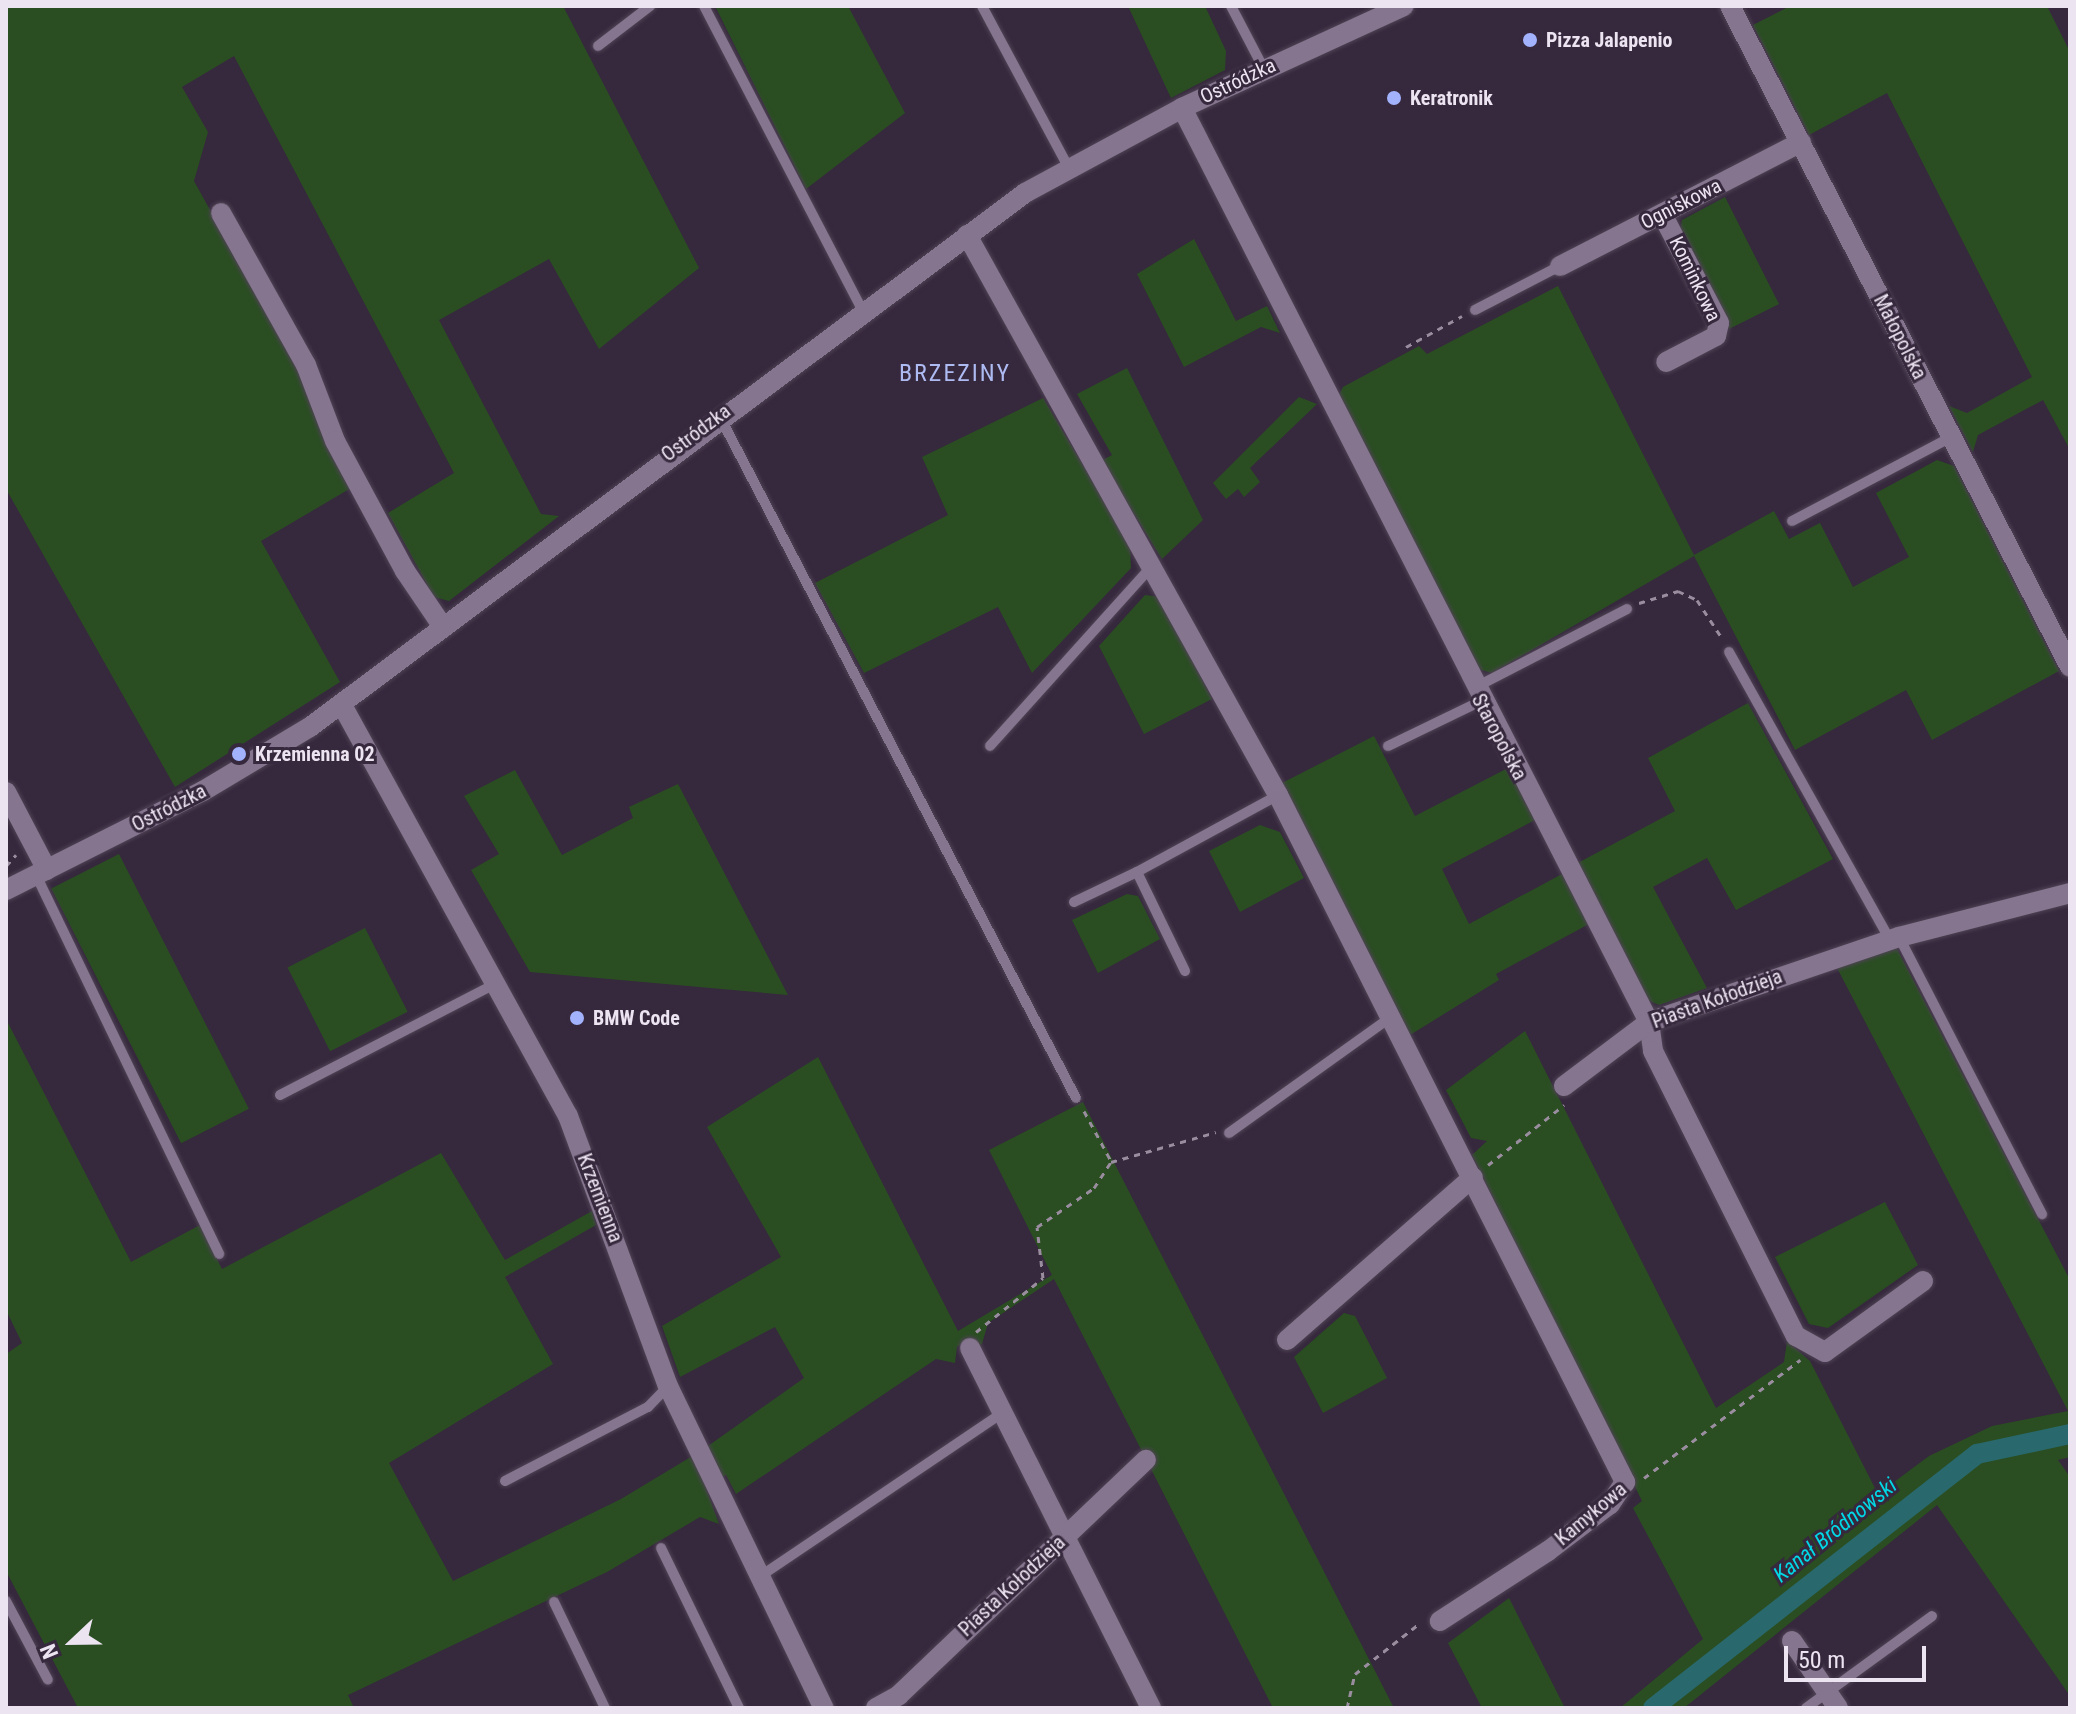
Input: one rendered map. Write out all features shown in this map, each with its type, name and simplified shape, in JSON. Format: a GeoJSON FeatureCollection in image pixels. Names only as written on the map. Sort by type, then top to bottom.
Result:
{"type":"FeatureCollection","features":[{"type":"Feature","properties":{"kind":"street","name":"Ostródzka"},"geometry":{"type":"LineString","coordinates":[[6,890],[238,771],[342,705],[862,309],[1069,168],[1182,108],[1404,6]]}},
{"type":"Feature","properties":{"kind":"street","name":"Małopolska"},"geometry":{"type":"LineString","coordinates":[[1730,6],[2070,667]]}},
{"type":"Feature","properties":{"kind":"street","name":"Staropolska"},"geometry":{"type":"LineString","coordinates":[[1182,108],[1477,695],[1649,1022],[1653,1051],[1816,1349]]}},
{"type":"Feature","properties":{"kind":"street","name":"Ogniskowa"},"geometry":{"type":"LineString","coordinates":[[1560,266],[1801,142]]}},
{"type":"Feature","properties":{"kind":"street"},"geometry":{"type":"LineString","coordinates":[[221,213],[306,365],[335,441],[391,545],[443,627]]}},
{"type":"Feature","properties":{"kind":"street","name":"Kominkowa"},"geometry":{"type":"LineString","coordinates":[[1662,214],[1719,323],[1716,336],[1666,362]]}},
{"type":"Feature","properties":{"kind":"street"},"geometry":{"type":"LineString","coordinates":[[967,235],[1059,410],[1154,563],[1278,795],[1625,1482]]}},
{"type":"Feature","properties":{"kind":"street","name":"Krzemienna"},"geometry":{"type":"LineString","coordinates":[[342,705],[465,918],[493,985],[568,1116],[668,1386],[824,1708]]}},
{"type":"Feature","properties":{"kind":"street"},"geometry":{"type":"LineString","coordinates":[[6,792],[42,873]]}},
{"type":"Feature","properties":{"kind":"street","name":"Piasta Kołodzieja"},"geometry":{"type":"LineString","coordinates":[[1564,1086],[1649,1022],[1895,938],[2070,893]]}},
{"type":"Feature","properties":{"kind":"street"},"geometry":{"type":"LineString","coordinates":[[1287,1340],[1473,1177]]}},
{"type":"Feature","properties":{"kind":"street"},"geometry":{"type":"LineString","coordinates":[[1816,1349],[1923,1281]]}},
{"type":"Feature","properties":{"kind":"street"},"geometry":{"type":"LineString","coordinates":[[970,1348],[1151,1708]]}},
{"type":"Feature","properties":{"kind":"street","name":"Piasta Kołodzieja"},"geometry":{"type":"LineString","coordinates":[[876,1708],[1146,1460]]}},
{"type":"Feature","properties":{"kind":"street","name":"Kamykowa"},"geometry":{"type":"LineString","coordinates":[[1442,1619],[1548,1551],[1610,1504],[1625,1482]]}},
{"type":"Feature","properties":{"kind":"street"},"geometry":{"type":"LineString","coordinates":[[1792,1641],[1833,1700]]}},
{"type":"Feature","properties":{"kind":"lane"},"geometry":{"type":"LineString","coordinates":[[598,46],[650,6]]}},
{"type":"Feature","properties":{"kind":"lane"},"geometry":{"type":"LineString","coordinates":[[704,6],[862,309]]}},
{"type":"Feature","properties":{"kind":"lane"},"geometry":{"type":"LineString","coordinates":[[982,6],[1069,168]]}},
{"type":"Feature","properties":{"kind":"lane"},"geometry":{"type":"LineString","coordinates":[[1231,6],[1264,69]]}},
{"type":"Feature","properties":{"kind":"lane"},"geometry":{"type":"LineString","coordinates":[[1475,310],[1560,266]]}},
{"type":"Feature","properties":{"kind":"lane"},"geometry":{"type":"LineString","coordinates":[[719,416],[1076,1098]]}},
{"type":"Feature","properties":{"kind":"lane"},"geometry":{"type":"LineString","coordinates":[[1792,521],[1951,437]]}},
{"type":"Feature","properties":{"kind":"lane"},"geometry":{"type":"LineString","coordinates":[[990,746],[1154,563]]}},
{"type":"Feature","properties":{"kind":"lane"},"geometry":{"type":"LineString","coordinates":[[1388,746],[1627,609]]}},
{"type":"Feature","properties":{"kind":"lane"},"geometry":{"type":"LineString","coordinates":[[1729,652],[1895,938],[2042,1214]]}},
{"type":"Feature","properties":{"kind":"lane"},"geometry":{"type":"LineString","coordinates":[[1074,902],[1137,872],[1278,795]]}},
{"type":"Feature","properties":{"kind":"lane"},"geometry":{"type":"LineString","coordinates":[[1137,872],[1185,971]]}},
{"type":"Feature","properties":{"kind":"lane"},"geometry":{"type":"LineString","coordinates":[[42,873],[219,1254]]}},
{"type":"Feature","properties":{"kind":"lane"},"geometry":{"type":"LineString","coordinates":[[280,1095],[493,985]]}},
{"type":"Feature","properties":{"kind":"lane"},"geometry":{"type":"LineString","coordinates":[[1229,1133],[1391,1017]]}},
{"type":"Feature","properties":{"kind":"lane"},"geometry":{"type":"LineString","coordinates":[[505,1481],[648,1407],[668,1386]]}},
{"type":"Feature","properties":{"kind":"lane"},"geometry":{"type":"LineString","coordinates":[[759,1577],[1002,1413]]}},
{"type":"Feature","properties":{"kind":"lane"},"geometry":{"type":"LineString","coordinates":[[661,1548],[739,1708]]}},
{"type":"Feature","properties":{"kind":"lane"},"geometry":{"type":"LineString","coordinates":[[6,1601],[48,1680]]}},
{"type":"Feature","properties":{"kind":"lane"},"geometry":{"type":"LineString","coordinates":[[554,1602],[605,1708]]}},
{"type":"Feature","properties":{"kind":"lane"},"geometry":{"type":"LineString","coordinates":[[1806,1708],[1833,1700],[1932,1616]]}},
{"type":"Feature","properties":{"kind":"path"},"geometry":{"type":"LineString","coordinates":[[1406,347],[1475,310]]}},
{"type":"Feature","properties":{"kind":"path"},"geometry":{"type":"LineString","coordinates":[[1627,609],[1678,591],[1697,600],[1729,652]]}},
{"type":"Feature","properties":{"kind":"path"},"geometry":{"type":"LineString","coordinates":[[1473,1177],[1556,1114],[1566,1103],[1564,1086]]}},
{"type":"Feature","properties":{"kind":"path"},"geometry":{"type":"LineString","coordinates":[[1076,1098],[1111,1162]]}},
{"type":"Feature","properties":{"kind":"path"},"geometry":{"type":"LineString","coordinates":[[970,1348],[981,1326],[1043,1278],[1037,1227],[1094,1188],[1111,1162],[1171,1150],[1194,1134],[1229,1133]]}},
{"type":"Feature","properties":{"kind":"path","name":"Kamykowa"},"geometry":{"type":"LineString","coordinates":[[1625,1482],[1648,1478],[1816,1349]]}},
{"type":"Feature","properties":{"kind":"path"},"geometry":{"type":"LineString","coordinates":[[1347,1708],[1355,1674],[1402,1633],[1442,1619]]}},
{"type":"Feature","properties":{"kind":"green space"},"geometry":{"type":"Polygon","coordinates":[[[6,6],[563,6],[699,268],[599,349],[549,259],[439,320],[541,514],[559,516],[449,601],[434,597],[388,513],[454,473],[234,56],[182,87],[208,132],[194,181],[302,376],[351,488],[261,541],[340,682],[175,787],[6,489],[6,6]]]}},
{"type":"Feature","properties":{"kind":"green space"},"geometry":{"type":"Polygon","coordinates":[[[715,6],[848,6],[905,113],[806,189],[715,6]]]}},
{"type":"Feature","properties":{"kind":"green space"},"geometry":{"type":"Polygon","coordinates":[[[1128,6],[1205,6],[1226,51],[1225,70],[1171,98],[1128,6]]]}},
{"type":"Feature","properties":{"kind":"green space"},"geometry":{"type":"Polygon","coordinates":[[[1790,6],[2047,6],[2070,52],[2070,450],[2043,400],[1978,435],[1973,452],[1949,406],[1967,413],[2032,377],[1887,93],[1809,135],[1753,25],[1790,6]]]}},
{"type":"Feature","properties":{"kind":"green space"},"geometry":{"type":"Polygon","coordinates":[[[1725,197],[1779,304],[1729,329],[1680,231],[1682,220],[1725,197]]]}},
{"type":"Feature","properties":{"kind":"green space"},"geometry":{"type":"Polygon","coordinates":[[[1194,239],[1236,321],[1267,306],[1280,333],[1261,327],[1184,367],[1137,274],[1194,239]]]}},
{"type":"Feature","properties":{"kind":"green space"},"geometry":{"type":"Polygon","coordinates":[[[1558,286],[1694,555],[1774,511],[1789,539],[1820,523],[1853,587],[1909,557],[1876,493],[1937,460],[1954,466],[2059,671],[1932,740],[1906,690],[1795,750],[1694,556],[1492,673],[1474,668],[1337,399],[1343,387],[1419,346],[1427,354],[1558,286]]]}},
{"type":"Feature","properties":{"kind":"green space"},"geometry":{"type":"Polygon","coordinates":[[[1127,368],[1203,520],[1162,559],[1101,461],[1112,455],[1077,394],[1127,368]]]}},
{"type":"Feature","properties":{"kind":"green space"},"geometry":{"type":"Polygon","coordinates":[[[1299,397],[1317,404],[1250,468],[1260,482],[1244,497],[1238,489],[1226,499],[1213,483],[1299,397]]]}},
{"type":"Feature","properties":{"kind":"green space"},"geometry":{"type":"Polygon","coordinates":[[[1043,398],[1130,544],[1131,568],[1032,673],[998,607],[864,673],[815,583],[948,515],[922,457],[1043,398]]]}},
{"type":"Feature","properties":{"kind":"green space"},"geometry":{"type":"Polygon","coordinates":[[[1145,595],[1160,597],[1212,699],[1144,734],[1099,646],[1145,595]]]}},
{"type":"Feature","properties":{"kind":"green space"},"geometry":{"type":"Polygon","coordinates":[[[1748,703],[1833,859],[1736,910],[1707,858],[1653,887],[1707,988],[1659,1005],[1645,999],[1574,865],[1675,811],[1648,758],[1748,703]]]}},
{"type":"Feature","properties":{"kind":"green space"},"geometry":{"type":"Polygon","coordinates":[[[1374,736],[1415,816],[1508,768],[1535,820],[1442,869],[1469,924],[1562,874],[1589,924],[1496,974],[1499,980],[1410,1035],[1280,784],[1374,736]]]}},
{"type":"Feature","properties":{"kind":"green space"},"geometry":{"type":"Polygon","coordinates":[[[515,770],[562,855],[633,818],[629,807],[678,784],[788,995],[530,972],[471,870],[499,854],[464,796],[515,770]]]}},
{"type":"Feature","properties":{"kind":"green space"},"geometry":{"type":"Polygon","coordinates":[[[1260,825],[1280,832],[1304,878],[1240,912],[1209,851],[1260,825]]]}},
{"type":"Feature","properties":{"kind":"green space"},"geometry":{"type":"Polygon","coordinates":[[[119,854],[249,1109],[181,1143],[51,889],[119,854]]]}},
{"type":"Feature","properties":{"kind":"green space"},"geometry":{"type":"Polygon","coordinates":[[[1127,894],[1138,896],[1160,939],[1098,973],[1072,920],[1127,894]]]}},
{"type":"Feature","properties":{"kind":"green space"},"geometry":{"type":"Polygon","coordinates":[[[365,928],[408,1012],[330,1051],[287,967],[365,928]]]}},
{"type":"Feature","properties":{"kind":"green space"},"geometry":{"type":"Polygon","coordinates":[[[1896,947],[2070,1280],[2070,1457],[2058,1460],[2070,1477],[2070,1696],[1937,1505],[1684,1708],[1620,1708],[1703,1639],[1633,1508],[1642,1501],[1472,1155],[1487,1141],[1471,1138],[1446,1090],[1525,1031],[1716,1408],[1784,1362],[1787,1341],[1810,1361],[1878,1494],[1929,1456],[1992,1426],[2068,1411],[1836,966],[1896,947]]]}},
{"type":"Feature","properties":{"kind":"green space"},"geometry":{"type":"Polygon","coordinates":[[[6,1019],[131,1262],[200,1225],[222,1269],[441,1153],[505,1260],[592,1211],[596,1225],[505,1277],[553,1364],[389,1463],[453,1581],[621,1499],[694,1455],[719,1524],[700,1517],[607,1572],[348,1695],[354,1708],[78,1708],[6,1571],[6,1354],[22,1343],[6,1310],[6,1019]]]}},
{"type":"Feature","properties":{"kind":"green space"},"geometry":{"type":"Polygon","coordinates":[[[818,1057],[958,1331],[1052,1275],[989,1150],[1083,1102],[1394,1708],[1273,1708],[1054,1279],[988,1323],[982,1344],[975,1349],[970,1338],[957,1347],[955,1363],[936,1359],[736,1494],[726,1475],[720,1479],[708,1446],[804,1378],[775,1327],[680,1377],[662,1326],[781,1257],[707,1127],[818,1057]]]}},
{"type":"Feature","properties":{"kind":"green space"},"geometry":{"type":"Polygon","coordinates":[[[1885,1202],[1918,1265],[1828,1328],[1809,1324],[1775,1257],[1885,1202]]]}},
{"type":"Feature","properties":{"kind":"green space"},"geometry":{"type":"Polygon","coordinates":[[[1344,1313],[1355,1316],[1387,1378],[1323,1413],[1294,1357],[1344,1313]]]}},
{"type":"Feature","properties":{"kind":"green space"},"geometry":{"type":"Polygon","coordinates":[[[1509,1598],[1565,1708],[1482,1708],[1448,1643],[1509,1598]]]}},
{"type":"Feature","properties":{"kind":"waterway","name":"Kanał Bródnowski"},"geometry":{"type":"LineString","coordinates":[[1653,1708],[1977,1454],[2070,1434]]}},
{"type":"Feature","properties":{"kind":"place","name":"Pizza Jalapenio"},"geometry":{"type":"Point","coordinates":[1530,40]}},
{"type":"Feature","properties":{"kind":"place","name":"Keratronik"},"geometry":{"type":"Point","coordinates":[1394,98]}},
{"type":"Feature","properties":{"kind":"place","name":"Krzemienna 02"},"geometry":{"type":"Point","coordinates":[239,754]}},
{"type":"Feature","properties":{"kind":"place","name":"BMW Code"},"geometry":{"type":"Point","coordinates":[577,1018]}},
{"type":"Feature","properties":{"kind":"district","name":"BRZEZINY"},"geometry":{"type":"Point","coordinates":[955,374]}}]}
